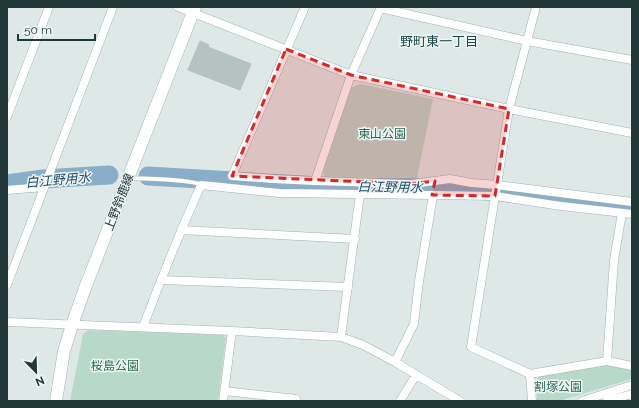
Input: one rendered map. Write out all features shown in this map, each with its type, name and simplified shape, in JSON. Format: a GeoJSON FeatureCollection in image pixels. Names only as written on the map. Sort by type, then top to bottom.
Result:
{"type":"FeatureCollection","features":[{"type":"Feature","properties":{"kind":"main road","name":"上野鈴鹿線"},"geometry":{"type":"LineString","coordinates":[[56,401],[64,351],[85,288],[194,10]]}},
{"type":"Feature","properties":{"kind":"street"},"geometry":{"type":"LineString","coordinates":[[7,117],[49,7]]}},
{"type":"Feature","properties":{"kind":"street"},"geometry":{"type":"LineString","coordinates":[[7,284],[113,7]]}},
{"type":"Feature","properties":{"kind":"street"},"geometry":{"type":"LineString","coordinates":[[178,7],[194,10],[351,75],[509,109],[632,132]]}},
{"type":"Feature","properties":{"kind":"street"},"geometry":{"type":"LineString","coordinates":[[305,7],[232,176],[315,181],[411,184],[433,190],[450,179],[472,183],[496,191],[561,206],[632,214]]}},
{"type":"Feature","properties":{"kind":"street"},"geometry":{"type":"LineString","coordinates":[[536,7],[509,109],[471,347],[530,374],[607,361],[632,366]]}},
{"type":"Feature","properties":{"kind":"street"},"geometry":{"type":"LineString","coordinates":[[315,181],[351,75],[381,8],[527,41],[632,60]]}},
{"type":"Feature","properties":{"kind":"street"},"geometry":{"type":"LineString","coordinates":[[7,190],[46,182]]}},
{"type":"Feature","properties":{"kind":"street"},"geometry":{"type":"LineString","coordinates":[[143,327],[181,230],[201,185],[279,193],[360,194],[433,190],[496,191],[632,202]]}},
{"type":"Feature","properties":{"kind":"street"},"geometry":{"type":"LineString","coordinates":[[395,362],[414,324],[433,190]]}},
{"type":"Feature","properties":{"kind":"street"},"geometry":{"type":"LineString","coordinates":[[341,338],[360,194]]}},
{"type":"Feature","properties":{"kind":"street"},"geometry":{"type":"LineString","coordinates":[[607,361],[614,260],[622,213]]}},
{"type":"Feature","properties":{"kind":"street"},"geometry":{"type":"LineString","coordinates":[[181,230],[355,239]]}},
{"type":"Feature","properties":{"kind":"street"},"geometry":{"type":"LineString","coordinates":[[161,280],[348,287]]}},
{"type":"Feature","properties":{"kind":"street"},"geometry":{"type":"LineString","coordinates":[[7,322],[232,331],[341,338],[363,345],[395,362],[460,401]]}},
{"type":"Feature","properties":{"kind":"street"},"geometry":{"type":"LineString","coordinates":[[223,401],[232,331]]}},
{"type":"Feature","properties":{"kind":"street"},"geometry":{"type":"LineString","coordinates":[[530,374],[532,401]]}},
{"type":"Feature","properties":{"kind":"street"},"geometry":{"type":"LineString","coordinates":[[400,401],[416,375]]}},
{"type":"Feature","properties":{"kind":"street"},"geometry":{"type":"LineString","coordinates":[[582,401],[632,386]]}},
{"type":"Feature","properties":{"kind":"street"},"geometry":{"type":"LineString","coordinates":[[225,390],[296,399]]}},
{"type":"Feature","properties":{"kind":"street"},"geometry":{"type":"LineString","coordinates":[[607,401],[632,394]]}},
{"type":"Feature","properties":{"kind":"lane"},"geometry":{"type":"LineString","coordinates":[[128,178],[175,180],[197,183],[201,185]]}},
{"type":"Feature","properties":{"kind":"highlighted area"},"geometry":{"type":"Polygon","coordinates":[[[286,49],[351,75],[509,109],[495,196],[432,195],[435,181],[411,184],[232,176],[286,49]]]}},
{"type":"Feature","properties":{"kind":"green space","name":"東山公園"},"geometry":{"type":"Polygon","coordinates":[[[360,84],[433,99],[417,178],[325,177],[323,172],[351,88],[360,84]]]}},
{"type":"Feature","properties":{"kind":"green space","name":"桜島公園"},"geometry":{"type":"Polygon","coordinates":[[[88,330],[223,335],[226,338],[218,401],[70,401],[83,334],[88,330]]]}},
{"type":"Feature","properties":{"kind":"green space","name":"割塚公園"},"geometry":{"type":"Polygon","coordinates":[[[607,365],[632,370],[632,379],[559,401],[537,401],[536,381],[539,376],[607,365]]]}},
{"type":"Feature","properties":{"kind":"building"},"geometry":{"type":"Polygon","coordinates":[[[200,41],[209,45],[208,47],[251,64],[240,90],[188,70],[200,41]]]}},
{"type":"Feature","properties":{"kind":"waterway","name":"白江野用水"},"geometry":{"type":"LineString","coordinates":[[7,184],[43,179],[109,175]]}},
{"type":"Feature","properties":{"kind":"waterway","name":"白江野用水"},"geometry":{"type":"LineString","coordinates":[[148,176],[337,187],[456,188],[502,192],[632,208]]}},
{"type":"Feature","properties":{"kind":"district","name":"野町東一丁目"},"geometry":{"type":"Point","coordinates":[439,41]}}]}
